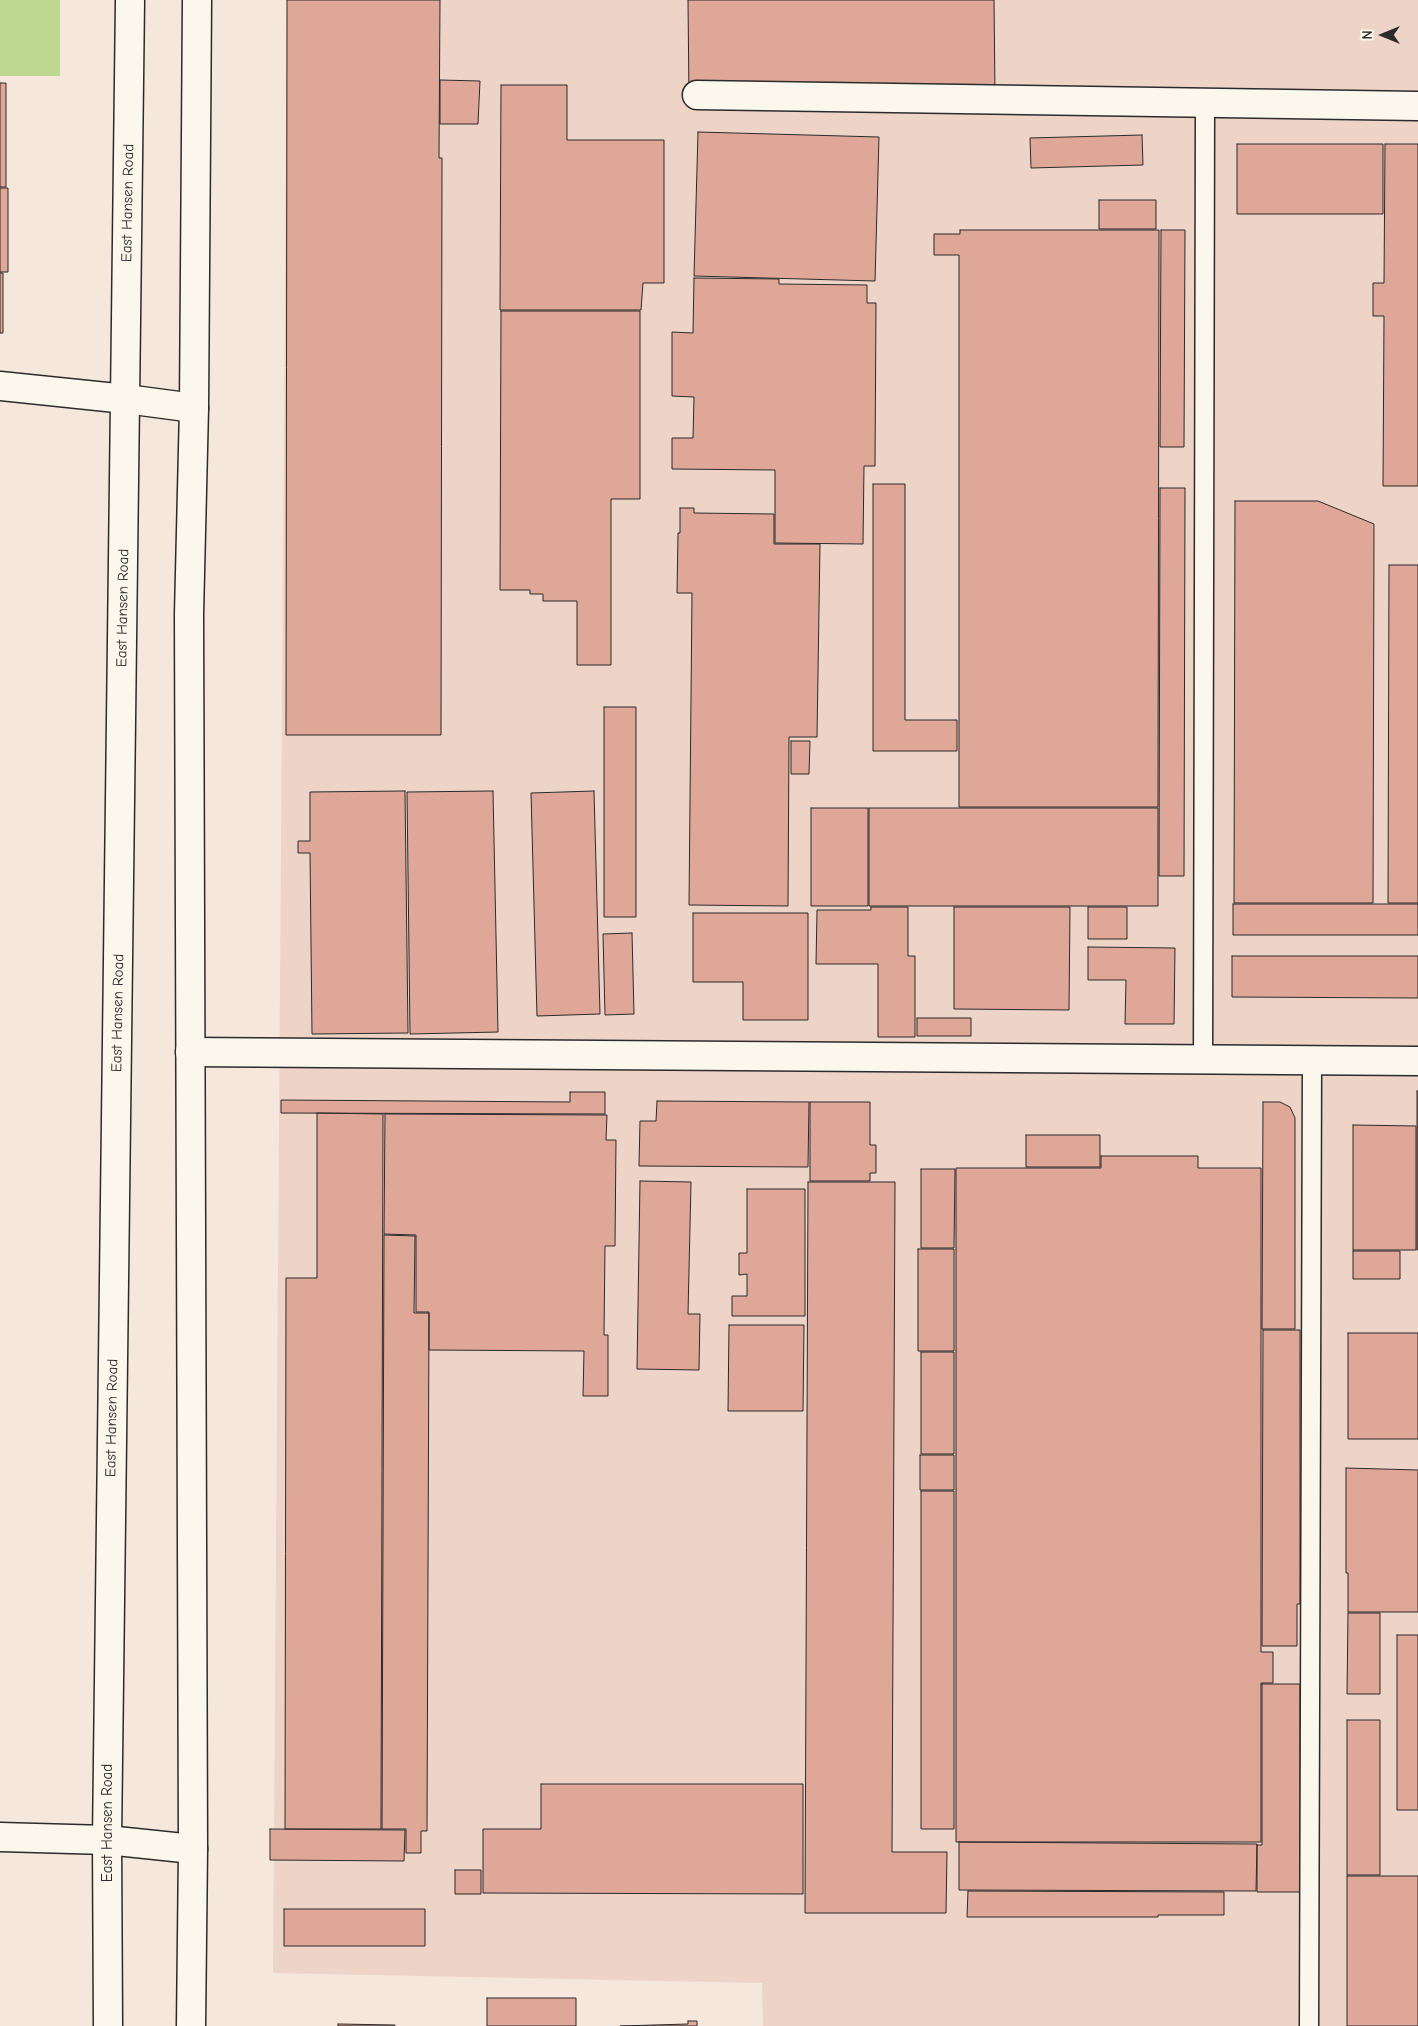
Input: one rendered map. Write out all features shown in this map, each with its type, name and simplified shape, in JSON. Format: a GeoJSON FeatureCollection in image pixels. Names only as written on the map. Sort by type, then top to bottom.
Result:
{"type":"FeatureCollection","features":[{"type":"Feature","properties":{"kind":"main road","name":"East Hansen Road"},"geometry":{"type":"LineString","coordinates":[[108,2026],[107,1840],[130,0]]}},
{"type":"Feature","properties":{"kind":"main road"},"geometry":{"type":"LineString","coordinates":[[191,2026],[193,1849],[188,614],[194,408],[197,0]]}},
{"type":"Feature","properties":{"kind":"main road"},"geometry":{"type":"LineString","coordinates":[[697,95],[1418,106]]}},
{"type":"Feature","properties":{"kind":"main road"},"geometry":{"type":"LineString","coordinates":[[0,386],[194,408]]}},
{"type":"Feature","properties":{"kind":"main road"},"geometry":{"type":"LineString","coordinates":[[190,1052],[1418,1061]]}},
{"type":"Feature","properties":{"kind":"main road"},"geometry":{"type":"LineString","coordinates":[[0,1837],[107,1840],[193,1849]]}},
{"type":"Feature","properties":{"kind":"lane"},"geometry":{"type":"LineString","coordinates":[[1204,1060],[1205,103]]}},
{"type":"Feature","properties":{"kind":"lane"},"geometry":{"type":"LineString","coordinates":[[1309,2026],[1312,1061]]}},
{"type":"Feature","properties":{"kind":"shaded area"},"geometry":{"type":"Polygon","coordinates":[[[287,0],[1418,0],[1418,2026],[763,2026],[762,1983],[273,1973],[287,0]]]}},
{"type":"Feature","properties":{"kind":"green space"},"geometry":{"type":"Polygon","coordinates":[[[0,0],[60,0],[60,76],[0,76],[0,0]]]}},
{"type":"Feature","properties":{"kind":"building"},"geometry":{"type":"Polygon","coordinates":[[[287,0],[440,0],[439,158],[442,158],[441,735],[286,735],[287,0]]]}},
{"type":"Feature","properties":{"kind":"building"},"geometry":{"type":"Polygon","coordinates":[[[688,0],[994,0],[995,95],[689,97],[688,0]]]}},
{"type":"Feature","properties":{"kind":"building"},"geometry":{"type":"Polygon","coordinates":[[[440,80],[480,81],[478,124],[440,124],[440,80]]]}},
{"type":"Feature","properties":{"kind":"building"},"geometry":{"type":"Polygon","coordinates":[[[0,83],[6,83],[6,187],[0,187],[0,83]]]}},
{"type":"Feature","properties":{"kind":"building"},"geometry":{"type":"Polygon","coordinates":[[[501,85],[567,85],[567,140],[664,140],[664,283],[643,283],[641,310],[500,310],[501,85]]]}},
{"type":"Feature","properties":{"kind":"building"},"geometry":{"type":"Polygon","coordinates":[[[698,132],[879,137],[875,281],[694,276],[698,132]]]}},
{"type":"Feature","properties":{"kind":"building"},"geometry":{"type":"Polygon","coordinates":[[[1142,135],[1143,165],[1031,168],[1030,138],[1142,135]]]}},
{"type":"Feature","properties":{"kind":"building"},"geometry":{"type":"Polygon","coordinates":[[[1237,144],[1383,144],[1383,214],[1237,214],[1237,144]]]}},
{"type":"Feature","properties":{"kind":"building"},"geometry":{"type":"Polygon","coordinates":[[[1385,144],[1418,144],[1418,486],[1383,486],[1384,316],[1373,316],[1373,283],[1384,283],[1385,144]]]}},
{"type":"Feature","properties":{"kind":"building"},"geometry":{"type":"Polygon","coordinates":[[[0,188],[8,188],[8,272],[0,272],[0,188]]]}},
{"type":"Feature","properties":{"kind":"building"},"geometry":{"type":"Polygon","coordinates":[[[1099,200],[1156,200],[1156,229],[1099,229],[1099,200]]]}},
{"type":"Feature","properties":{"kind":"building"},"geometry":{"type":"Polygon","coordinates":[[[960,230],[1159,230],[1158,807],[959,807],[959,255],[934,255],[934,234],[960,234],[960,230]]]}},
{"type":"Feature","properties":{"kind":"building"},"geometry":{"type":"Polygon","coordinates":[[[1161,230],[1185,230],[1184,447],[1160,447],[1161,230]]]}},
{"type":"Feature","properties":{"kind":"building"},"geometry":{"type":"Polygon","coordinates":[[[0,273],[3,273],[3,333],[0,333],[0,273]]]}},
{"type":"Feature","properties":{"kind":"building"},"geometry":{"type":"Polygon","coordinates":[[[694,278],[779,279],[779,284],[867,285],[867,303],[876,303],[875,466],[864,466],[863,544],[775,543],[775,470],[672,469],[672,438],[693,438],[694,397],[672,396],[672,332],[693,333],[694,278]]]}},
{"type":"Feature","properties":{"kind":"building"},"geometry":{"type":"Polygon","coordinates":[[[501,311],[640,311],[640,499],[611,499],[611,665],[577,665],[577,601],[543,601],[543,594],[530,594],[530,590],[500,590],[501,311]]]}},
{"type":"Feature","properties":{"kind":"building"},"geometry":{"type":"Polygon","coordinates":[[[873,484],[905,484],[905,720],[957,720],[957,751],[873,751],[873,484]]]}},
{"type":"Feature","properties":{"kind":"building"},"geometry":{"type":"Polygon","coordinates":[[[1160,488],[1185,488],[1184,876],[1159,876],[1160,488]]]}},
{"type":"Feature","properties":{"kind":"building"},"geometry":{"type":"Polygon","coordinates":[[[1235,501],[1318,501],[1374,524],[1373,903],[1234,903],[1235,501]]]}},
{"type":"Feature","properties":{"kind":"building"},"geometry":{"type":"Polygon","coordinates":[[[680,508],[694,508],[694,513],[774,514],[774,544],[820,544],[817,737],[789,737],[788,906],[689,905],[692,593],[677,593],[680,508]]]}},
{"type":"Feature","properties":{"kind":"building"},"geometry":{"type":"Polygon","coordinates":[[[1389,565],[1418,565],[1418,903],[1388,903],[1389,565]]]}},
{"type":"Feature","properties":{"kind":"building"},"geometry":{"type":"Polygon","coordinates":[[[604,707],[636,707],[636,917],[604,917],[604,707]]]}},
{"type":"Feature","properties":{"kind":"building"},"geometry":{"type":"Polygon","coordinates":[[[791,741],[810,741],[809,774],[791,774],[791,741]]]}},
{"type":"Feature","properties":{"kind":"building"},"geometry":{"type":"Polygon","coordinates":[[[405,791],[408,1033],[312,1034],[310,853],[298,853],[298,841],[310,841],[310,792],[405,791]]]}},
{"type":"Feature","properties":{"kind":"building"},"geometry":{"type":"Polygon","coordinates":[[[493,791],[498,1032],[410,1034],[407,792],[493,791]]]}},
{"type":"Feature","properties":{"kind":"building"},"geometry":{"type":"Polygon","coordinates":[[[594,791],[600,1014],[537,1016],[531,793],[594,791]]]}},
{"type":"Feature","properties":{"kind":"building"},"geometry":{"type":"Polygon","coordinates":[[[811,808],[868,808],[868,906],[811,906],[811,808]]]}},
{"type":"Feature","properties":{"kind":"building"},"geometry":{"type":"Polygon","coordinates":[[[869,808],[1158,808],[1158,906],[869,906],[869,808]]]}},
{"type":"Feature","properties":{"kind":"building"},"geometry":{"type":"Polygon","coordinates":[[[1233,904],[1418,904],[1418,935],[1233,935],[1233,904]]]}},
{"type":"Feature","properties":{"kind":"building"},"geometry":{"type":"Polygon","coordinates":[[[871,907],[908,907],[908,956],[915,956],[915,1037],[878,1037],[878,964],[816,964],[817,910],[871,910],[871,907]]]}},
{"type":"Feature","properties":{"kind":"building"},"geometry":{"type":"Polygon","coordinates":[[[954,907],[1070,907],[1069,1010],[954,1009],[954,907]]]}},
{"type":"Feature","properties":{"kind":"building"},"geometry":{"type":"Polygon","coordinates":[[[1088,907],[1127,907],[1127,939],[1088,939],[1088,907]]]}},
{"type":"Feature","properties":{"kind":"building"},"geometry":{"type":"Polygon","coordinates":[[[693,913],[808,913],[808,1020],[743,1020],[743,982],[693,982],[693,913]]]}},
{"type":"Feature","properties":{"kind":"building"},"geometry":{"type":"Polygon","coordinates":[[[632,933],[634,1014],[605,1015],[603,934],[632,933]]]}},
{"type":"Feature","properties":{"kind":"building"},"geometry":{"type":"Polygon","coordinates":[[[1088,947],[1175,948],[1174,1024],[1125,1024],[1126,980],[1088,980],[1088,947]]]}},
{"type":"Feature","properties":{"kind":"building"},"geometry":{"type":"Polygon","coordinates":[[[1232,956],[1418,956],[1418,998],[1232,997],[1232,956]]]}},
{"type":"Feature","properties":{"kind":"building"},"geometry":{"type":"Polygon","coordinates":[[[917,1018],[971,1018],[971,1036],[917,1036],[917,1018]]]}},
{"type":"Feature","properties":{"kind":"building"},"geometry":{"type":"Polygon","coordinates":[[[1418,1091],[1418,1250],[1417,1250],[1418,1091]]]}},
{"type":"Feature","properties":{"kind":"building"},"geometry":{"type":"Polygon","coordinates":[[[570,1092],[605,1092],[605,1114],[281,1113],[281,1100],[570,1102],[570,1092]]]}},
{"type":"Feature","properties":{"kind":"building"},"geometry":{"type":"Polygon","coordinates":[[[657,1101],[809,1102],[808,1167],[639,1166],[640,1121],[656,1121],[657,1101]]]}},
{"type":"Feature","properties":{"kind":"building"},"geometry":{"type":"Polygon","coordinates":[[[810,1102],[870,1102],[870,1145],[876,1145],[876,1173],[870,1173],[870,1181],[810,1181],[810,1102]]]}},
{"type":"Feature","properties":{"kind":"building"},"geometry":{"type":"Polygon","coordinates":[[[1263,1102],[1280,1102],[1290,1107],[1295,1118],[1295,1329],[1262,1329],[1263,1102]]]}},
{"type":"Feature","properties":{"kind":"building"},"geometry":{"type":"Polygon","coordinates":[[[317,1113],[383,1114],[381,1829],[285,1829],[286,1278],[317,1278],[317,1113]]]}},
{"type":"Feature","properties":{"kind":"building"},"geometry":{"type":"Polygon","coordinates":[[[385,1114],[607,1115],[606,1140],[616,1140],[615,1246],[605,1246],[604,1335],[608,1335],[608,1396],[583,1396],[584,1351],[429,1350],[429,1312],[416,1312],[416,1235],[384,1234],[385,1114]]]}},
{"type":"Feature","properties":{"kind":"building"},"geometry":{"type":"Polygon","coordinates":[[[1353,1125],[1416,1126],[1416,1250],[1353,1250],[1353,1125]]]}},
{"type":"Feature","properties":{"kind":"building"},"geometry":{"type":"Polygon","coordinates":[[[1026,1135],[1100,1135],[1100,1167],[1026,1167],[1026,1135]]]}},
{"type":"Feature","properties":{"kind":"building"},"geometry":{"type":"Polygon","coordinates":[[[1101,1156],[1198,1156],[1198,1168],[1261,1168],[1261,1652],[1273,1652],[1273,1683],[1261,1683],[1261,1842],[956,1842],[956,1168],[1101,1168],[1101,1156]]]}},
{"type":"Feature","properties":{"kind":"building"},"geometry":{"type":"Polygon","coordinates":[[[921,1169],[955,1169],[954,1248],[921,1248],[921,1169]]]}},
{"type":"Feature","properties":{"kind":"building"},"geometry":{"type":"Polygon","coordinates":[[[640,1181],[691,1182],[688,1314],[700,1314],[699,1370],[637,1369],[640,1181]]]}},
{"type":"Feature","properties":{"kind":"building"},"geometry":{"type":"Polygon","coordinates":[[[808,1182],[895,1182],[892,1852],[947,1852],[946,1913],[805,1913],[808,1182]]]}},
{"type":"Feature","properties":{"kind":"building"},"geometry":{"type":"Polygon","coordinates":[[[747,1189],[805,1189],[805,1316],[732,1316],[732,1296],[747,1296],[747,1274],[739,1275],[739,1253],[747,1253],[747,1189]]]}},
{"type":"Feature","properties":{"kind":"building"},"geometry":{"type":"Polygon","coordinates":[[[384,1235],[415,1236],[414,1313],[429,1313],[427,1831],[421,1831],[421,1853],[406,1853],[406,1829],[382,1829],[384,1235]]]}},
{"type":"Feature","properties":{"kind":"building"},"geometry":{"type":"Polygon","coordinates":[[[918,1249],[954,1249],[954,1351],[918,1351],[918,1249]]]}},
{"type":"Feature","properties":{"kind":"building"},"geometry":{"type":"Polygon","coordinates":[[[1353,1251],[1400,1251],[1400,1279],[1353,1279],[1353,1251]]]}},
{"type":"Feature","properties":{"kind":"building"},"geometry":{"type":"Polygon","coordinates":[[[729,1325],[804,1325],[803,1411],[728,1411],[729,1325]]]}},
{"type":"Feature","properties":{"kind":"building"},"geometry":{"type":"Polygon","coordinates":[[[1263,1330],[1300,1330],[1300,1604],[1297,1604],[1297,1646],[1262,1646],[1263,1330]]]}},
{"type":"Feature","properties":{"kind":"building"},"geometry":{"type":"Polygon","coordinates":[[[1348,1333],[1418,1333],[1418,1439],[1348,1439],[1348,1333]]]}},
{"type":"Feature","properties":{"kind":"building"},"geometry":{"type":"Polygon","coordinates":[[[921,1352],[954,1352],[954,1454],[921,1454],[921,1352]]]}},
{"type":"Feature","properties":{"kind":"building"},"geometry":{"type":"Polygon","coordinates":[[[920,1455],[954,1455],[954,1490],[920,1490],[920,1455]]]}},
{"type":"Feature","properties":{"kind":"building"},"geometry":{"type":"Polygon","coordinates":[[[1346,1468],[1418,1470],[1418,1612],[1348,1612],[1346,1468]]]}},
{"type":"Feature","properties":{"kind":"building"},"geometry":{"type":"Polygon","coordinates":[[[921,1491],[954,1491],[954,1829],[921,1829],[921,1491]]]}},
{"type":"Feature","properties":{"kind":"building"},"geometry":{"type":"Polygon","coordinates":[[[1348,1613],[1380,1613],[1380,1694],[1347,1694],[1348,1613]]]}},
{"type":"Feature","properties":{"kind":"building"},"geometry":{"type":"Polygon","coordinates":[[[1397,1635],[1418,1635],[1418,1810],[1397,1810],[1397,1635]]]}},
{"type":"Feature","properties":{"kind":"building"},"geometry":{"type":"Polygon","coordinates":[[[1262,1684],[1300,1684],[1300,1892],[1257,1892],[1257,1845],[1262,1845],[1262,1684]]]}},
{"type":"Feature","properties":{"kind":"building"},"geometry":{"type":"Polygon","coordinates":[[[1347,1720],[1380,1720],[1380,1875],[1347,1875],[1347,1720]]]}},
{"type":"Feature","properties":{"kind":"building"},"geometry":{"type":"Polygon","coordinates":[[[541,1784],[803,1784],[803,1894],[483,1893],[483,1829],[541,1829],[541,1784]]]}},
{"type":"Feature","properties":{"kind":"building"},"geometry":{"type":"Polygon","coordinates":[[[270,1829],[405,1830],[404,1861],[270,1860],[270,1829]]]}},
{"type":"Feature","properties":{"kind":"building"},"geometry":{"type":"Polygon","coordinates":[[[959,1842],[1257,1844],[1256,1891],[959,1890],[959,1842]]]}},
{"type":"Feature","properties":{"kind":"building"},"geometry":{"type":"Polygon","coordinates":[[[455,1870],[481,1870],[481,1894],[455,1894],[455,1870]]]}},
{"type":"Feature","properties":{"kind":"building"},"geometry":{"type":"Polygon","coordinates":[[[1347,1876],[1418,1876],[1418,2026],[1347,2026],[1347,1876]]]}},
{"type":"Feature","properties":{"kind":"building"},"geometry":{"type":"Polygon","coordinates":[[[968,1891],[1224,1892],[1224,1915],[967,1917],[968,1891]]]}},
{"type":"Feature","properties":{"kind":"building"},"geometry":{"type":"Polygon","coordinates":[[[284,1909],[425,1909],[425,1946],[284,1946],[284,1909]]]}},
{"type":"Feature","properties":{"kind":"building"},"geometry":{"type":"Polygon","coordinates":[[[487,1998],[576,1998],[576,2026],[487,2026],[487,1998]]]}},
{"type":"Feature","properties":{"kind":"building"},"geometry":{"type":"Polygon","coordinates":[[[688,2021],[697,2021],[697,2026],[620,2026],[688,2024],[688,2021]]]}},
{"type":"Feature","properties":{"kind":"building"},"geometry":{"type":"Polygon","coordinates":[[[338,2024],[395,2025],[395,2026],[338,2026],[338,2024]]]}}]}
